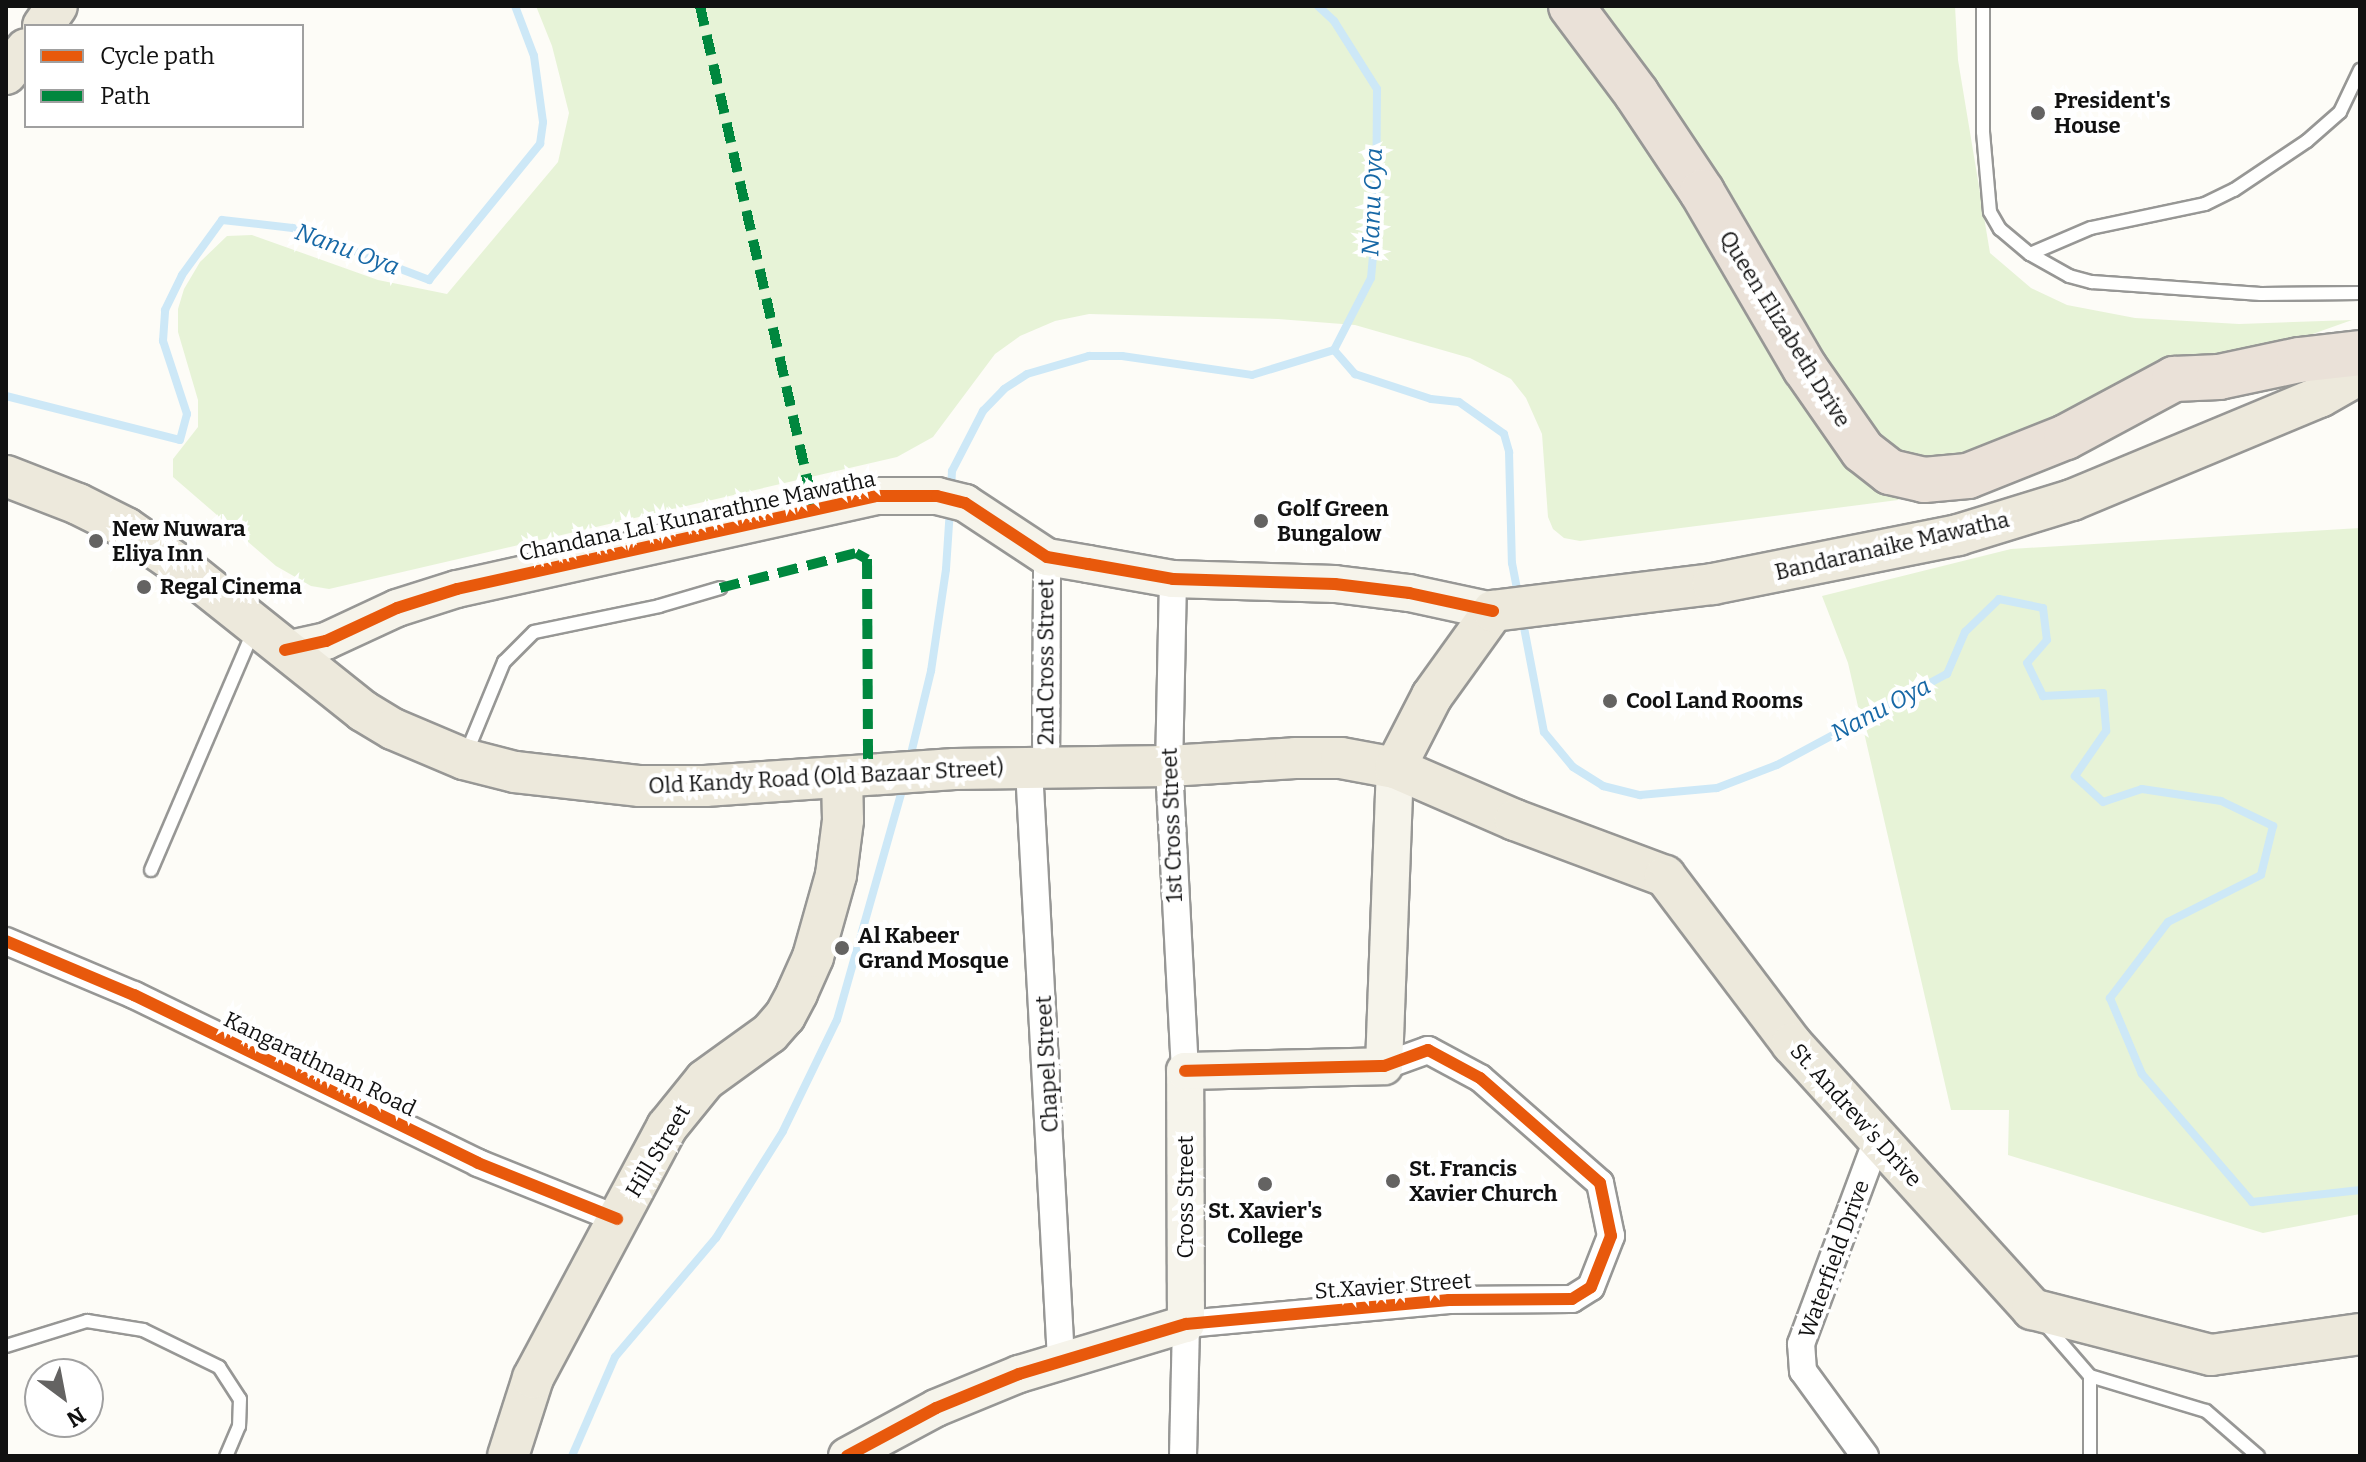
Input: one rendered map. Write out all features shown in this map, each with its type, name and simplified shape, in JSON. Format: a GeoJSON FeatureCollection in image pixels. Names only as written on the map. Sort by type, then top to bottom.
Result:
{"type":"FeatureCollection","features":[{"type":"Feature","properties":{"kind":"highway","name":"Queen Elizabeth Drive"},"geometry":{"type":"LineString","coordinates":[[1571,6],[1636,93],[1702,192],[1812,379],[1863,451],[1890,472],[1924,480],[1968,476],[2066,437],[2174,379],[2219,377],[2299,360],[2360,353]]}},
{"type":"Feature","properties":{"kind":"main road"},"geometry":{"type":"LineString","coordinates":[[44,24],[57,6]]}},
{"type":"Feature","properties":{"kind":"main road"},"geometry":{"type":"LineString","coordinates":[[6,74],[24,52]]}},
{"type":"Feature","properties":{"kind":"main road","name":"Bandaranaike Mawatha"},"geometry":{"type":"LineString","coordinates":[[1497,610],[1713,584],[1898,549],[1984,528],[2072,500],[2132,476],[2320,397],[2360,374]]}},
{"type":"Feature","properties":{"kind":"main road","name":"Old Kandy Road (Old Bazaar Street)"},"geometry":{"type":"LineString","coordinates":[[6,476],[78,504],[126,528],[185,569],[363,711],[424,744],[464,759],[515,772],[640,786],[705,786],[954,769],[1169,766],[1341,758],[1395,768]]}},
{"type":"Feature","properties":{"kind":"main road"},"geometry":{"type":"LineString","coordinates":[[1395,768],[1439,686],[1497,610]]}},
{"type":"Feature","properties":{"kind":"main road","name":"St. Andrew's Drive"},"geometry":{"type":"LineString","coordinates":[[1395,768],[1515,820],[1665,876],[1792,1044],[2032,1309]]}},
{"type":"Feature","properties":{"kind":"main road","name":"Hill Street"},"geometry":{"type":"LineString","coordinates":[[508,1456],[533,1378],[667,1127],[688,1100],[724,1064],[770,1033],[785,1016],[797,993],[813,957],[836,875],[843,820],[855,776]]}},
{"type":"Feature","properties":{"kind":"main road"},"geometry":{"type":"LineString","coordinates":[[2032,1309],[2211,1355],[2360,1334]]}},
{"type":"Feature","properties":{"kind":"street","name":"Chandana Lal Kunarathne Mawatha"},"geometry":{"type":"LineString","coordinates":[[270,638],[326,641],[397,608],[508,576],[875,496],[951,499],[1047,557],[1173,579],[1335,584],[1409,593],[1497,610]]}},
{"type":"Feature","properties":{"kind":"street","name":"2nd Cross Street"},"geometry":{"type":"LineString","coordinates":[[1038,768],[1047,557]]}},
{"type":"Feature","properties":{"kind":"street","name":"1st Cross Street"},"geometry":{"type":"LineString","coordinates":[[1173,579],[1169,766],[1185,1071]]}},
{"type":"Feature","properties":{"kind":"street","name":"Chapel Street"},"geometry":{"type":"LineString","coordinates":[[1038,768],[1061,1359]]}},
{"type":"Feature","properties":{"kind":"street"},"geometry":{"type":"LineString","coordinates":[[1185,1071],[1384,1066],[1395,768]]}},
{"type":"Feature","properties":{"kind":"street","name":"Kangarathnam Road"},"geometry":{"type":"LineString","coordinates":[[6,941],[134,995],[478,1163],[617,1219]]}},
{"type":"Feature","properties":{"kind":"street","name":"St.Xavier Street"},"geometry":{"type":"LineString","coordinates":[[847,1456],[936,1408],[1061,1359],[1186,1324],[1449,1300],[1572,1299],[1591,1287],[1611,1236],[1600,1183],[1480,1078],[1428,1050],[1384,1066]]}},
{"type":"Feature","properties":{"kind":"street","name":"Cross Street"},"geometry":{"type":"LineString","coordinates":[[1185,1071],[1186,1324]]}},
{"type":"Feature","properties":{"kind":"street","name":"Waterfield Drive"},"geometry":{"type":"LineString","coordinates":[[1865,1456],[1803,1371],[1801,1344],[1877,1140]]}},
{"type":"Feature","properties":{"kind":"street"},"geometry":{"type":"LineString","coordinates":[[1183,1456],[1186,1324]]}},
{"type":"Feature","properties":{"kind":"lane"},"geometry":{"type":"LineString","coordinates":[[1983,6],[1983,132],[1990,212],[2000,229],[2030,254],[2069,276],[2092,282],[2261,294],[2360,293]]}},
{"type":"Feature","properties":{"kind":"lane"},"geometry":{"type":"LineString","coordinates":[[2030,254],[2091,228],[2205,204],[2234,190],[2307,141],[2340,112],[2360,70]]}},
{"type":"Feature","properties":{"kind":"lane"},"geometry":{"type":"LineString","coordinates":[[464,759],[504,662],[534,632],[659,606],[720,588]]}},
{"type":"Feature","properties":{"kind":"lane"},"geometry":{"type":"LineString","coordinates":[[151,870],[270,638]]}},
{"type":"Feature","properties":{"kind":"lane"},"geometry":{"type":"LineString","coordinates":[[2032,1309],[2090,1376],[2206,1411],[2258,1456]]}},
{"type":"Feature","properties":{"kind":"lane"},"geometry":{"type":"LineString","coordinates":[[6,1346],[87,1321],[143,1330],[219,1367],[240,1399],[239,1426],[226,1456]]}},
{"type":"Feature","properties":{"kind":"lane"},"geometry":{"type":"LineString","coordinates":[[2090,1376],[2090,1456]]}},
{"type":"Feature","properties":{"kind":"green space"},"geometry":{"type":"Polygon","coordinates":[[[536,6],[1955,6],[1958,60],[1990,253],[2031,288],[2067,305],[2135,318],[2239,324],[2352,320],[2005,444],[1931,464],[1898,500],[1580,541],[1564,538],[1553,529],[1548,517],[1542,434],[1526,398],[1511,379],[1470,358],[1355,325],[1278,319],[1089,314],[1055,321],[1020,336],[995,354],[933,437],[897,457],[329,589],[311,586],[276,566],[173,477],[173,459],[198,427],[198,400],[178,332],[178,309],[184,289],[200,262],[227,236],[252,235],[378,280],[447,294],[558,162],[569,113],[552,46],[536,6]]]}},
{"type":"Feature","properties":{"kind":"green space"},"geometry":{"type":"Polygon","coordinates":[[[2360,528],[2360,1214],[2263,1233],[2008,1155],[2009,1110],[1951,1110],[1848,663],[1822,596],[2011,549],[2360,528]]]}},
{"type":"Feature","properties":{"kind":"waterway","name":"Nanu Oya"},"geometry":{"type":"LineString","coordinates":[[6,396],[180,440],[187,414],[163,341],[165,310],[182,275],[222,220],[293,228],[429,280],[540,144],[543,122],[534,56],[515,6]]}},
{"type":"Feature","properties":{"kind":"waterway","name":"Nanu Oya"},"geometry":{"type":"LineString","coordinates":[[1318,6],[1334,21],[1377,89],[1376,222],[1371,278],[1334,350]]}},
{"type":"Feature","properties":{"kind":"waterway","name":"Nanu Oya"},"geometry":{"type":"LineString","coordinates":[[1334,350],[1355,374],[1431,399],[1459,402],[1504,434],[1509,452],[1512,563],[1518,595]]}},
{"type":"Feature","properties":{"kind":"waterway"},"geometry":{"type":"LineString","coordinates":[[951,490],[952,471],[983,411],[1004,389],[1027,374],[1089,356],[1122,356],[1252,375],[1334,350]]}},
{"type":"Feature","properties":{"kind":"waterway"},"geometry":{"type":"LineString","coordinates":[[909,762],[931,671],[946,569],[950,508]]}},
{"type":"Feature","properties":{"kind":"waterway","name":"Nanu Oya"},"geometry":{"type":"LineString","coordinates":[[1522,617],[1544,732],[1573,767],[1603,786],[1640,795],[1717,788],[1777,765],[1947,674],[1965,632],[1999,599],[2043,608],[2047,640],[2027,663],[2043,696],[2103,693],[2106,731],[2075,776],[2103,802],[2142,789],[2221,801],[2273,826],[2261,875],[2168,922],[2110,998],[2142,1074],[2252,1202],[2360,1190]]}},
{"type":"Feature","properties":{"kind":"waterway"},"geometry":{"type":"LineString","coordinates":[[572,1456],[615,1357],[716,1238],[783,1131],[837,1020],[904,783]]}},
{"type":"Feature","properties":{"kind":"marked path"},"geometry":{"type":"LineString","coordinates":[[700,6],[814,509]]}},
{"type":"Feature","properties":{"kind":"marked path"},"geometry":{"type":"LineString","coordinates":[[720,588],[856,553],[867,559],[868,775]]}},
{"type":"Feature","properties":{"kind":"cycle path"},"geometry":{"type":"LineString","coordinates":[[285,650],[326,641],[397,608],[457,589],[875,496],[937,496],[965,503],[1047,557],[1173,579],[1335,584],[1409,593],[1493,611]]}},
{"type":"Feature","properties":{"kind":"cycle path"},"geometry":{"type":"LineString","coordinates":[[6,941],[134,995],[478,1163],[617,1219]]}},
{"type":"Feature","properties":{"kind":"cycle path"},"geometry":{"type":"LineString","coordinates":[[847,1456],[936,1408],[1019,1374],[1186,1324],[1449,1300],[1572,1299],[1591,1287],[1611,1236],[1600,1183],[1480,1078],[1428,1050],[1384,1066],[1185,1071]]}},
{"type":"Feature","properties":{"kind":"place","name":"President's House"},"geometry":{"type":"Point","coordinates":[2038,113]}},
{"type":"Feature","properties":{"kind":"place","name":"Golf Green Bungalow"},"geometry":{"type":"Point","coordinates":[1261,521]}},
{"type":"Feature","properties":{"kind":"place","name":"New Nuwara Eliya Inn"},"geometry":{"type":"Point","coordinates":[96,541]}},
{"type":"Feature","properties":{"kind":"place","name":"Regal Cinema"},"geometry":{"type":"Point","coordinates":[144,587]}},
{"type":"Feature","properties":{"kind":"place","name":"Cool Land Rooms"},"geometry":{"type":"Point","coordinates":[1610,701]}},
{"type":"Feature","properties":{"kind":"place","name":"Al Kabeer Grand Mosque"},"geometry":{"type":"Point","coordinates":[842,948]}},
{"type":"Feature","properties":{"kind":"place","name":"St. Francis Xavier Church"},"geometry":{"type":"Point","coordinates":[1393,1181]}},
{"type":"Feature","properties":{"kind":"place","name":"St. Xavier's College"},"geometry":{"type":"Point","coordinates":[1265,1184]}}]}
